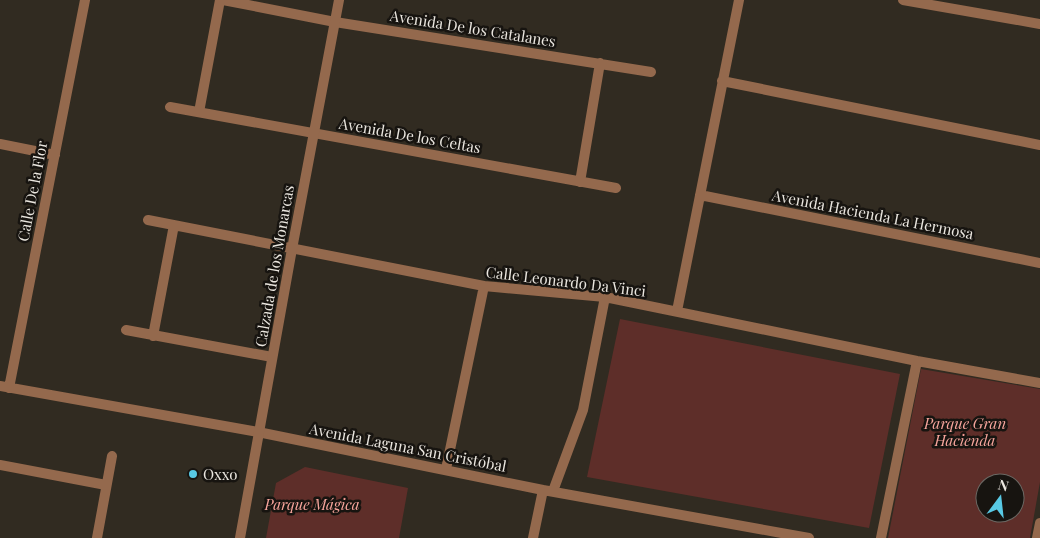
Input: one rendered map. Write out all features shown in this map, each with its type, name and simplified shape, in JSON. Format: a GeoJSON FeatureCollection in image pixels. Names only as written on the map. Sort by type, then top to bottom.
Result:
{"type":"FeatureCollection","features":[{"type":"Feature","properties":{"kind":"street","name":"Calle De la Flor"},"geometry":{"type":"LineString","coordinates":[[4,387],[55,155],[85,0]]}},
{"type":"Feature","properties":{"kind":"street"},"geometry":{"type":"LineString","coordinates":[[199,112],[222,0]]}},
{"type":"Feature","properties":{"kind":"street","name":"Avenida De los Catalanes"},"geometry":{"type":"LineString","coordinates":[[222,0],[335,22],[651,72]]}},
{"type":"Feature","properties":{"kind":"street","name":"Calzada de los Monarcas"},"geometry":{"type":"LineString","coordinates":[[240,538],[339,0]]}},
{"type":"Feature","properties":{"kind":"street"},"geometry":{"type":"LineString","coordinates":[[677,311],[739,0]]}},
{"type":"Feature","properties":{"kind":"street"},"geometry":{"type":"LineString","coordinates":[[903,0],[1040,24]]}},
{"type":"Feature","properties":{"kind":"street"},"geometry":{"type":"LineString","coordinates":[[580,182],[600,63]]}},
{"type":"Feature","properties":{"kind":"street"},"geometry":{"type":"LineString","coordinates":[[722,80],[1040,145]]}},
{"type":"Feature","properties":{"kind":"street","name":"Avenida De los Celtas"},"geometry":{"type":"LineString","coordinates":[[170,107],[616,188]]}},
{"type":"Feature","properties":{"kind":"street"},"geometry":{"type":"LineString","coordinates":[[0,144],[55,155]]}},
{"type":"Feature","properties":{"kind":"street","name":"Avenida Hacienda La Hermosa"},"geometry":{"type":"LineString","coordinates":[[700,196],[1040,263]]}},
{"type":"Feature","properties":{"kind":"street","name":"Calle Leonardo Da Vinci"},"geometry":{"type":"LineString","coordinates":[[148,220],[484,286],[604,297],[918,361],[1040,383]]}},
{"type":"Feature","properties":{"kind":"street"},"geometry":{"type":"LineString","coordinates":[[153,336],[174,225]]}},
{"type":"Feature","properties":{"kind":"street"},"geometry":{"type":"LineString","coordinates":[[446,469],[484,286]]}},
{"type":"Feature","properties":{"kind":"street"},"geometry":{"type":"LineString","coordinates":[[533,538],[548,491],[584,410],[604,297]]}},
{"type":"Feature","properties":{"kind":"street"},"geometry":{"type":"LineString","coordinates":[[126,330],[272,357]]}},
{"type":"Feature","properties":{"kind":"street"},"geometry":{"type":"LineString","coordinates":[[881,538],[918,361]]}},
{"type":"Feature","properties":{"kind":"street","name":"Avenida Laguna San Cristóbal"},"geometry":{"type":"LineString","coordinates":[[4,387],[258,432],[548,491],[809,538]]}},
{"type":"Feature","properties":{"kind":"street"},"geometry":{"type":"LineString","coordinates":[[96,538],[112,456]]}},
{"type":"Feature","properties":{"kind":"street"},"geometry":{"type":"LineString","coordinates":[[0,465],[106,485]]}},
{"type":"Feature","properties":{"kind":"street"},"geometry":{"type":"LineString","coordinates":[[1037,538],[1040,523]]}},
{"type":"Feature","properties":{"kind":"green space"},"geometry":{"type":"Polygon","coordinates":[[[620,319],[900,374],[869,528],[587,477],[620,319]]]}},
{"type":"Feature","properties":{"kind":"green space","name":"Parque Gran Hacienda"},"geometry":{"type":"Polygon","coordinates":[[[921,369],[1040,389],[1040,482],[1030,538],[888,538],[921,369]]]}},
{"type":"Feature","properties":{"kind":"green space","name":"Parque Mágica"},"geometry":{"type":"Polygon","coordinates":[[[305,467],[408,488],[399,538],[266,538],[276,483],[305,467]]]}},
{"type":"Feature","properties":{"kind":"place","name":"Oxxo"},"geometry":{"type":"Point","coordinates":[193,474]}}]}
